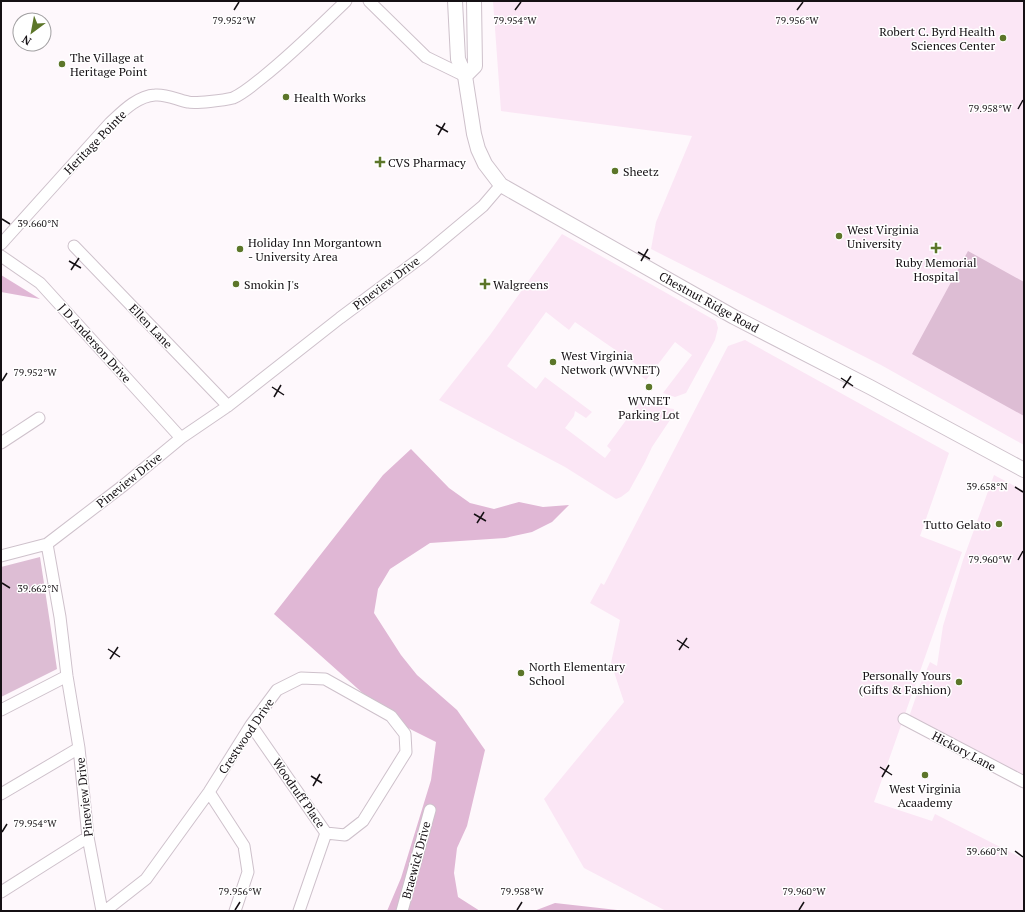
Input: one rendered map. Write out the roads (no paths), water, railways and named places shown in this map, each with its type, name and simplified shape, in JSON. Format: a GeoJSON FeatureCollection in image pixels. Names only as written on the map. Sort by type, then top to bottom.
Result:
{"type":"FeatureCollection","features":[{"type":"Feature","properties":{"kind":"main road","name":"Chestnut Ridge Road"},"geometry":{"type":"LineString","coordinates":[[455,1],[458,59],[465,76],[474,134],[484,164],[501,185],[734,317],[870,387],[1024,470]]}},
{"type":"Feature","properties":{"kind":"main road"},"geometry":{"type":"LineString","coordinates":[[465,76],[475,66],[474,1]]}},
{"type":"Feature","properties":{"kind":"street","name":"Heritage Pointe"},"geometry":{"type":"LineString","coordinates":[[1,244],[110,123],[123,111],[140,99],[155,95],[170,97],[189,103],[218,101],[232,98],[246,91],[278,65],[346,1]]}},
{"type":"Feature","properties":{"kind":"street"},"geometry":{"type":"LineString","coordinates":[[369,1],[426,57],[465,76]]}},
{"type":"Feature","properties":{"kind":"street","name":"Pineview Drive"},"geometry":{"type":"LineString","coordinates":[[102,911],[88,837],[79,748],[60,617],[47,544],[124,485],[181,438],[228,406],[423,256],[483,206],[501,185]]}},
{"type":"Feature","properties":{"kind":"street","name":"Ellen Lane"},"geometry":{"type":"LineString","coordinates":[[74,246],[228,406]]}},
{"type":"Feature","properties":{"kind":"street","name":"J D Anderson Drive"},"geometry":{"type":"LineString","coordinates":[[1,256],[40,284],[181,438]]}},
{"type":"Feature","properties":{"kind":"street"},"geometry":{"type":"LineString","coordinates":[[1,443],[39,418]]}},
{"type":"Feature","properties":{"kind":"street"},"geometry":{"type":"LineString","coordinates":[[1,556],[47,544]]}},
{"type":"Feature","properties":{"kind":"street"},"geometry":{"type":"LineString","coordinates":[[1,710],[68,676]]}},
{"type":"Feature","properties":{"kind":"street","name":"Crestwood Drive"},"geometry":{"type":"LineString","coordinates":[[105,911],[146,879],[209,792],[251,725],[277,690],[301,678],[325,680],[391,716],[405,734],[406,752],[363,820],[345,835],[326,834]]}},
{"type":"Feature","properties":{"kind":"street","name":"Hickory Lane"},"geometry":{"type":"LineString","coordinates":[[904,719],[1024,782]]}},
{"type":"Feature","properties":{"kind":"street","name":"Woodruff Place"},"geometry":{"type":"LineString","coordinates":[[251,725],[326,834],[299,911]]}},
{"type":"Feature","properties":{"kind":"street"},"geometry":{"type":"LineString","coordinates":[[1,794],[79,748]]}},
{"type":"Feature","properties":{"kind":"street"},"geometry":{"type":"LineString","coordinates":[[209,792],[244,846],[248,872],[235,911]]}},
{"type":"Feature","properties":{"kind":"street","name":"Braewick Drive"},"geometry":{"type":"LineString","coordinates":[[402,911],[430,810]]}},
{"type":"Feature","properties":{"kind":"street"},"geometry":{"type":"LineString","coordinates":[[1,892],[88,837]]}},
{"type":"Feature","properties":{"kind":"place","name":"Robert C. Byrd Health Sciences Center"},"geometry":{"type":"Point","coordinates":[1003,38]}},
{"type":"Feature","properties":{"kind":"place","name":"The Village at Heritage Point"},"geometry":{"type":"Point","coordinates":[62,64]}},
{"type":"Feature","properties":{"kind":"place","name":"Health Works"},"geometry":{"type":"Point","coordinates":[286,97]}},
{"type":"Feature","properties":{"kind":"place","name":"CVS Pharmacy"},"geometry":{"type":"Point","coordinates":[380,162]}},
{"type":"Feature","properties":{"kind":"place","name":"Sheetz"},"geometry":{"type":"Point","coordinates":[615,171]}},
{"type":"Feature","properties":{"kind":"place","name":"West Virginia University"},"geometry":{"type":"Point","coordinates":[839,236]}},
{"type":"Feature","properties":{"kind":"place","name":"Ruby Memorial Hospital"},"geometry":{"type":"Point","coordinates":[936,248]}},
{"type":"Feature","properties":{"kind":"place","name":"Holiday Inn Morgantown - University Area"},"geometry":{"type":"Point","coordinates":[240,249]}},
{"type":"Feature","properties":{"kind":"place","name":"Smokin J's"},"geometry":{"type":"Point","coordinates":[236,284]}},
{"type":"Feature","properties":{"kind":"place","name":"Walgreens"},"geometry":{"type":"Point","coordinates":[485,284]}},
{"type":"Feature","properties":{"kind":"place","name":"West Virginia Network (WVNET)"},"geometry":{"type":"Point","coordinates":[553,362]}},
{"type":"Feature","properties":{"kind":"place","name":"WVNET Parking Lot"},"geometry":{"type":"Point","coordinates":[649,387]}},
{"type":"Feature","properties":{"kind":"place","name":"Tutto Gelato"},"geometry":{"type":"Point","coordinates":[999,524]}},
{"type":"Feature","properties":{"kind":"place","name":"North Elementary School"},"geometry":{"type":"Point","coordinates":[521,673]}},
{"type":"Feature","properties":{"kind":"place","name":"Personally Yours (Gifts & Fashion)"},"geometry":{"type":"Point","coordinates":[959,682]}},
{"type":"Feature","properties":{"kind":"place","name":"West Virginia Acaademy"},"geometry":{"type":"Point","coordinates":[925,775]}}]}
